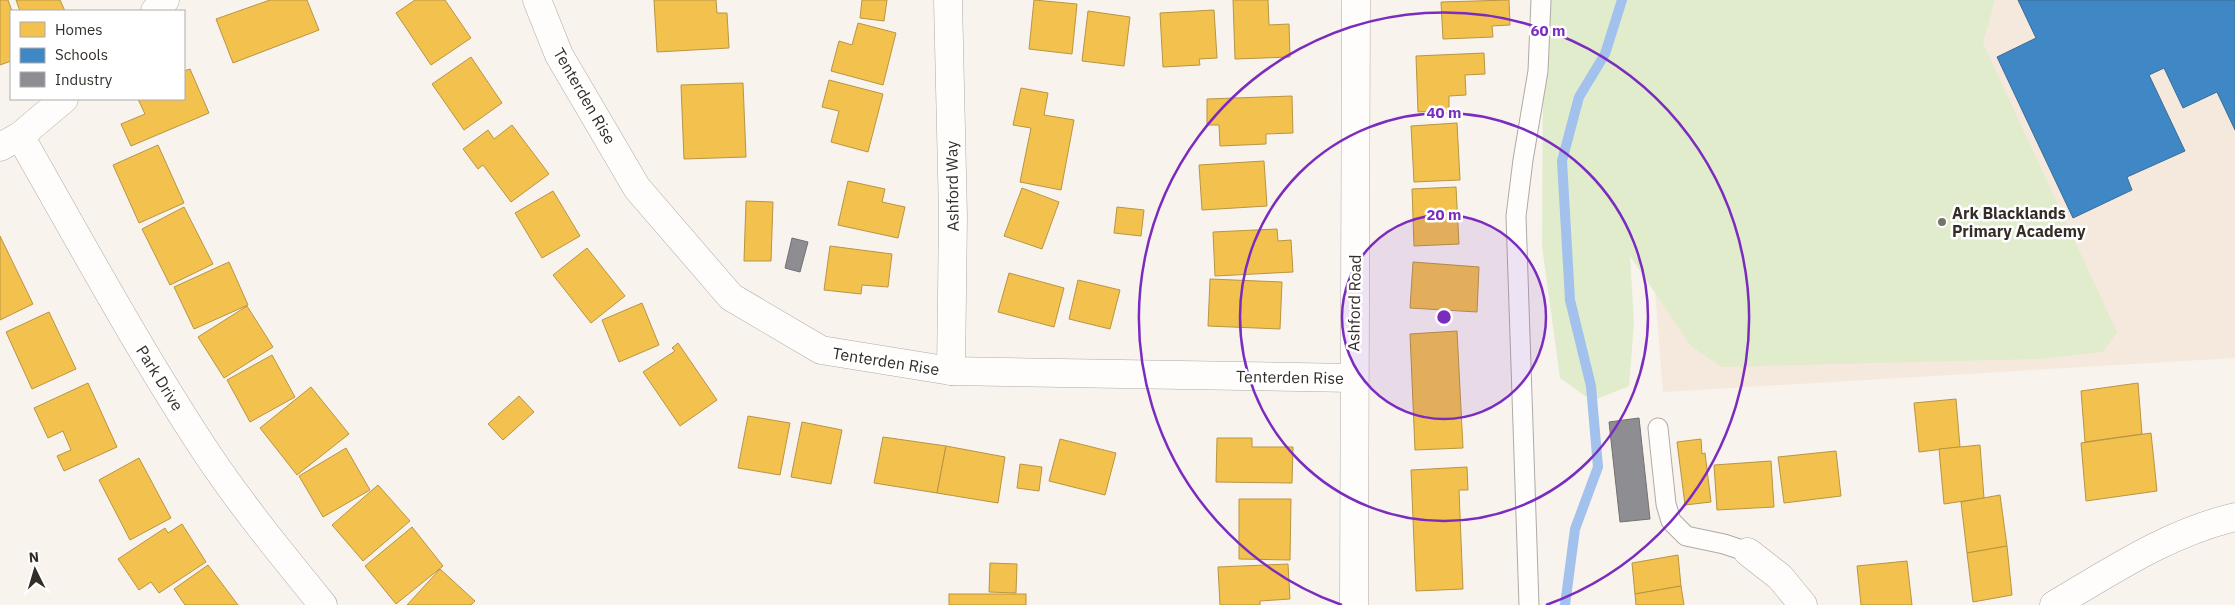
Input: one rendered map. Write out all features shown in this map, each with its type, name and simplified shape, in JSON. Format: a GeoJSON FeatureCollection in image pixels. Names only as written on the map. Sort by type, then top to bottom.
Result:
{"type":"FeatureCollection","features":[{"type":"Feature","properties":{"kind":"street"},"geometry":{"type":"LineString","coordinates":[[156,10],[165,0]]}},
{"type":"Feature","properties":{"kind":"street","name":"Tenterden Rise"},"geometry":{"type":"LineString","coordinates":[[537,0],[559,55],[637,188],[732,297],[821,350],[951,371],[1353,378]]}},
{"type":"Feature","properties":{"kind":"street","name":"Ashford Way"},"geometry":{"type":"LineString","coordinates":[[948,0],[953,216],[951,371]]}},
{"type":"Feature","properties":{"kind":"street","name":"Ashford Road"},"geometry":{"type":"LineString","coordinates":[[1354,605],[1353,378],[1356,0]]}},
{"type":"Feature","properties":{"kind":"street"},"geometry":{"type":"LineString","coordinates":[[10,141],[63,100]]}},
{"type":"Feature","properties":{"kind":"street","name":"Park Drive"},"geometry":{"type":"LineString","coordinates":[[10,141],[209,456],[322,605]]}},
{"type":"Feature","properties":{"kind":"street"},"geometry":{"type":"LineString","coordinates":[[2054,605],[2162,542],[2206,524],[2235,517]]}},
{"type":"Feature","properties":{"kind":"street"},"geometry":{"type":"LineString","coordinates":[[1748,552],[1780,577],[1804,605]]}},
{"type":"Feature","properties":{"kind":"lane"},"geometry":{"type":"LineString","coordinates":[[1529,605],[1516,216],[1538,71],[1541,0]]}},
{"type":"Feature","properties":{"kind":"lane"},"geometry":{"type":"LineString","coordinates":[[1658,428],[1666,504],[1672,521],[1686,536],[1724,544],[1748,552]]}},
{"type":"Feature","properties":{"kind":"shaded area","name":"Ark Blacklands Primary Academy"},"geometry":{"type":"Polygon","coordinates":[[[1664,0],[2235,0],[2235,358],[1663,392],[1639,86],[1664,0]]]}},
{"type":"Feature","properties":{"kind":"green space","name":"Ark Blacklands Primary Academy"},"geometry":{"type":"Polygon","coordinates":[[[1547,0],[1995,0],[1983,43],[2117,332],[2103,352],[2037,359],[1722,367],[1691,346],[1630,256],[1634,323],[1629,386],[1592,401],[1560,378],[1542,246],[1543,62],[1547,0]]]}},
{"type":"Feature","properties":{"kind":"building: Homes"},"geometry":{"type":"Polygon","coordinates":[[[0,0],[8,0],[12,10],[10,10],[10,61],[0,65],[0,0]]]}},
{"type":"Feature","properties":{"kind":"building: Homes"},"geometry":{"type":"Polygon","coordinates":[[[16,0],[60,0],[65,10],[20,10],[16,0]]]}},
{"type":"Feature","properties":{"kind":"building: Homes"},"geometry":{"type":"Polygon","coordinates":[[[270,0],[307,0],[319,30],[233,63],[216,19],[270,0]]]}},
{"type":"Feature","properties":{"kind":"building: Homes"},"geometry":{"type":"Polygon","coordinates":[[[415,0],[445,0],[471,38],[431,65],[396,13],[415,0]]]}},
{"type":"Feature","properties":{"kind":"building: Homes"},"geometry":{"type":"Polygon","coordinates":[[[654,0],[716,0],[717,13],[727,13],[729,48],[657,52],[654,0]]]}},
{"type":"Feature","properties":{"kind":"building: Homes"},"geometry":{"type":"Polygon","coordinates":[[[862,0],[887,0],[884,21],[860,18],[862,0]]]}},
{"type":"Feature","properties":{"kind":"building: Homes"},"geometry":{"type":"Polygon","coordinates":[[[1034,0],[1077,4],[1072,54],[1029,49],[1034,0]]]}},
{"type":"Feature","properties":{"kind":"building: Homes"},"geometry":{"type":"Polygon","coordinates":[[[1233,0],[1268,0],[1269,25],[1289,24],[1290,57],[1235,59],[1233,0]]]}},
{"type":"Feature","properties":{"kind":"building: Homes"},"geometry":{"type":"Polygon","coordinates":[[[1509,0],[1510,25],[1492,26],[1493,37],[1443,39],[1441,2],[1509,0]]]}},
{"type":"Feature","properties":{"kind":"building: Homes"},"geometry":{"type":"Polygon","coordinates":[[[1214,10],[1217,58],[1199,59],[1200,65],[1163,67],[1160,13],[1214,10]]]}},
{"type":"Feature","properties":{"kind":"building: Homes"},"geometry":{"type":"Polygon","coordinates":[[[1088,11],[1130,17],[1124,66],[1082,61],[1088,11]]]}},
{"type":"Feature","properties":{"kind":"building: Homes"},"geometry":{"type":"Polygon","coordinates":[[[858,23],[896,33],[883,85],[831,71],[839,41],[852,45],[858,23]]]}},
{"type":"Feature","properties":{"kind":"building: Homes"},"geometry":{"type":"Polygon","coordinates":[[[1484,53],[1485,74],[1465,75],[1466,95],[1449,96],[1449,110],[1418,112],[1416,56],[1484,53]]]}},
{"type":"Feature","properties":{"kind":"building: Homes"},"geometry":{"type":"Polygon","coordinates":[[[471,57],[502,103],[464,130],[432,84],[471,57]]]}},
{"type":"Feature","properties":{"kind":"building: Homes"},"geometry":{"type":"Polygon","coordinates":[[[190,69],[209,113],[131,146],[121,124],[145,114],[138,100],[185,100],[185,71],[190,69]]]}},
{"type":"Feature","properties":{"kind":"building: Homes"},"geometry":{"type":"Polygon","coordinates":[[[829,80],[883,94],[868,152],[831,142],[839,111],[822,107],[829,80]]]}},
{"type":"Feature","properties":{"kind":"building: Homes"},"geometry":{"type":"Polygon","coordinates":[[[743,83],[746,157],[684,159],[681,85],[743,83]]]}},
{"type":"Feature","properties":{"kind":"building: Homes"},"geometry":{"type":"Polygon","coordinates":[[[1021,88],[1048,93],[1044,115],[1074,120],[1061,190],[1020,182],[1031,128],[1013,125],[1021,88]]]}},
{"type":"Feature","properties":{"kind":"building: Homes"},"geometry":{"type":"Polygon","coordinates":[[[1292,96],[1293,133],[1266,134],[1266,144],[1220,146],[1219,125],[1207,125],[1207,99],[1292,96]]]}},
{"type":"Feature","properties":{"kind":"building: Homes"},"geometry":{"type":"Polygon","coordinates":[[[1457,123],[1460,180],[1414,182],[1411,126],[1457,123]]]}},
{"type":"Feature","properties":{"kind":"building: Homes"},"geometry":{"type":"Polygon","coordinates":[[[512,125],[549,174],[511,202],[483,165],[478,169],[463,149],[488,130],[494,139],[512,125]]]}},
{"type":"Feature","properties":{"kind":"building: Homes"},"geometry":{"type":"Polygon","coordinates":[[[158,145],[184,203],[139,223],[113,165],[158,145]]]}},
{"type":"Feature","properties":{"kind":"building: Homes"},"geometry":{"type":"Polygon","coordinates":[[[1264,161],[1267,206],[1202,210],[1199,165],[1264,161]]]}},
{"type":"Feature","properties":{"kind":"building: Homes"},"geometry":{"type":"Polygon","coordinates":[[[848,181],[885,189],[882,202],[905,207],[898,238],[838,225],[848,181]]]}},
{"type":"Feature","properties":{"kind":"building: Homes"},"geometry":{"type":"Polygon","coordinates":[[[1456,187],[1459,244],[1414,246],[1412,189],[1456,187]]]}},
{"type":"Feature","properties":{"kind":"building: Homes"},"geometry":{"type":"Polygon","coordinates":[[[1022,188],[1059,202],[1042,249],[1004,236],[1022,188]]]}},
{"type":"Feature","properties":{"kind":"building: Homes"},"geometry":{"type":"Polygon","coordinates":[[[553,191],[580,236],[542,258],[515,213],[553,191]]]}},
{"type":"Feature","properties":{"kind":"building: Homes"},"geometry":{"type":"Polygon","coordinates":[[[746,201],[773,202],[771,261],[744,261],[746,201]]]}},
{"type":"Feature","properties":{"kind":"building: Homes"},"geometry":{"type":"Polygon","coordinates":[[[184,207],[213,264],[170,285],[142,229],[184,207]]]}},
{"type":"Feature","properties":{"kind":"building: Homes"},"geometry":{"type":"Polygon","coordinates":[[[1117,207],[1144,210],[1141,236],[1114,233],[1117,207]]]}},
{"type":"Feature","properties":{"kind":"building: Homes"},"geometry":{"type":"Polygon","coordinates":[[[1277,229],[1278,241],[1291,240],[1293,272],[1215,276],[1213,232],[1277,229]]]}},
{"type":"Feature","properties":{"kind":"building: Homes"},"geometry":{"type":"Polygon","coordinates":[[[0,236],[33,304],[0,320],[0,236]]]}},
{"type":"Feature","properties":{"kind":"building: Homes"},"geometry":{"type":"Polygon","coordinates":[[[830,246],[892,254],[888,287],[862,285],[861,294],[824,290],[830,246]]]}},
{"type":"Feature","properties":{"kind":"building: Homes"},"geometry":{"type":"Polygon","coordinates":[[[587,248],[625,296],[591,323],[553,275],[587,248]]]}},
{"type":"Feature","properties":{"kind":"building: Homes"},"geometry":{"type":"Polygon","coordinates":[[[229,262],[248,305],[194,329],[174,287],[229,262]]]}},
{"type":"Feature","properties":{"kind":"building: Homes"},"geometry":{"type":"Polygon","coordinates":[[[1413,262],[1479,267],[1477,312],[1410,308],[1413,262]]]}},
{"type":"Feature","properties":{"kind":"building: Homes"},"geometry":{"type":"Polygon","coordinates":[[[1009,273],[1064,288],[1054,327],[998,312],[1009,273]]]}},
{"type":"Feature","properties":{"kind":"building: Homes"},"geometry":{"type":"Polygon","coordinates":[[[1210,279],[1282,282],[1280,329],[1208,326],[1210,279]]]}},
{"type":"Feature","properties":{"kind":"building: Homes"},"geometry":{"type":"Polygon","coordinates":[[[1078,280],[1120,290],[1110,329],[1069,319],[1078,280]]]}},
{"type":"Feature","properties":{"kind":"building: Homes"},"geometry":{"type":"Polygon","coordinates":[[[642,303],[659,345],[619,362],[602,320],[642,303]]]}},
{"type":"Feature","properties":{"kind":"building: Homes"},"geometry":{"type":"Polygon","coordinates":[[[247,306],[273,347],[224,378],[198,337],[247,306]]]}},
{"type":"Feature","properties":{"kind":"building: Homes"},"geometry":{"type":"Polygon","coordinates":[[[49,312],[76,369],[32,389],[6,332],[49,312]]]}},
{"type":"Feature","properties":{"kind":"building: Homes"},"geometry":{"type":"Polygon","coordinates":[[[1457,331],[1463,448],[1415,450],[1410,334],[1457,331]]]}},
{"type":"Feature","properties":{"kind":"building: Homes"},"geometry":{"type":"Polygon","coordinates":[[[678,343],[717,400],[680,426],[643,372],[675,351],[672,348],[678,343]]]}},
{"type":"Feature","properties":{"kind":"building: Homes"},"geometry":{"type":"Polygon","coordinates":[[[272,355],[295,397],[250,422],[227,380],[272,355]]]}},
{"type":"Feature","properties":{"kind":"building: Homes"},"geometry":{"type":"Polygon","coordinates":[[[88,383],[117,447],[64,471],[57,456],[71,450],[63,431],[48,438],[34,408],[88,383]]]}},
{"type":"Feature","properties":{"kind":"building: Homes"},"geometry":{"type":"Polygon","coordinates":[[[2138,383],[2142,434],[2085,442],[2081,391],[2138,383]]]}},
{"type":"Feature","properties":{"kind":"building: Homes"},"geometry":{"type":"Polygon","coordinates":[[[311,387],[349,434],[297,475],[260,428],[311,387]]]}},
{"type":"Feature","properties":{"kind":"building: Homes"},"geometry":{"type":"Polygon","coordinates":[[[519,396],[534,412],[503,440],[488,424],[519,396]]]}},
{"type":"Feature","properties":{"kind":"building: Homes"},"geometry":{"type":"Polygon","coordinates":[[[1956,399],[1960,447],[1919,452],[1914,403],[1956,399]]]}},
{"type":"Feature","properties":{"kind":"building: Homes"},"geometry":{"type":"Polygon","coordinates":[[[748,416],[790,423],[780,475],[738,468],[748,416]]]}},
{"type":"Feature","properties":{"kind":"building: Homes"},"geometry":{"type":"Polygon","coordinates":[[[802,422],[842,430],[831,484],[791,477],[802,422]]]}},
{"type":"Feature","properties":{"kind":"building: Homes"},"geometry":{"type":"Polygon","coordinates":[[[2151,433],[2157,491],[2086,501],[2081,443],[2151,433]]]}},
{"type":"Feature","properties":{"kind":"building: Homes"},"geometry":{"type":"Polygon","coordinates":[[[883,437],[946,446],[937,493],[874,483],[883,437]]]}},
{"type":"Feature","properties":{"kind":"building: Homes"},"geometry":{"type":"Polygon","coordinates":[[[1217,438],[1252,438],[1252,447],[1293,447],[1292,483],[1216,482],[1217,438]]]}},
{"type":"Feature","properties":{"kind":"building: Homes"},"geometry":{"type":"Polygon","coordinates":[[[1060,439],[1116,453],[1105,495],[1049,481],[1060,439]]]}},
{"type":"Feature","properties":{"kind":"building: Homes"},"geometry":{"type":"Polygon","coordinates":[[[1701,439],[1702,454],[1705,453],[1711,502],[1685,505],[1677,442],[1701,439]]]}},
{"type":"Feature","properties":{"kind":"building: Homes"},"geometry":{"type":"Polygon","coordinates":[[[1980,445],[1984,498],[1944,504],[1939,449],[1980,445]]]}},
{"type":"Feature","properties":{"kind":"building: Homes"},"geometry":{"type":"Polygon","coordinates":[[[946,446],[1005,457],[998,503],[937,493],[946,446]]]}},
{"type":"Feature","properties":{"kind":"building: Homes"},"geometry":{"type":"Polygon","coordinates":[[[346,448],[370,490],[323,517],[299,476],[346,448]]]}},
{"type":"Feature","properties":{"kind":"building: Homes"},"geometry":{"type":"Polygon","coordinates":[[[1836,451],[1841,496],[1784,503],[1778,457],[1836,451]]]}},
{"type":"Feature","properties":{"kind":"building: Homes"},"geometry":{"type":"Polygon","coordinates":[[[139,458],[171,518],[130,540],[99,480],[139,458]]]}},
{"type":"Feature","properties":{"kind":"building: Homes"},"geometry":{"type":"Polygon","coordinates":[[[1771,461],[1774,507],[1717,510],[1714,465],[1771,461]]]}},
{"type":"Feature","properties":{"kind":"building: Homes"},"geometry":{"type":"Polygon","coordinates":[[[1020,464],[1042,467],[1039,491],[1017,488],[1020,464]]]}},
{"type":"Feature","properties":{"kind":"building: Homes"},"geometry":{"type":"Polygon","coordinates":[[[1467,467],[1468,490],[1459,490],[1463,589],[1416,591],[1411,470],[1467,467]]]}},
{"type":"Feature","properties":{"kind":"building: Homes"},"geometry":{"type":"Polygon","coordinates":[[[378,485],[410,521],[363,561],[332,525],[378,485]]]}},
{"type":"Feature","properties":{"kind":"building: Homes"},"geometry":{"type":"Polygon","coordinates":[[[2000,495],[2007,546],[1967,553],[1961,502],[2000,495]]]}},
{"type":"Feature","properties":{"kind":"building: Homes"},"geometry":{"type":"Polygon","coordinates":[[[1239,499],[1291,499],[1290,560],[1239,559],[1239,499]]]}},
{"type":"Feature","properties":{"kind":"building: Homes"},"geometry":{"type":"Polygon","coordinates":[[[182,524],[206,562],[159,593],[151,582],[139,590],[118,559],[165,528],[168,533],[182,524]]]}},
{"type":"Feature","properties":{"kind":"building: Homes"},"geometry":{"type":"Polygon","coordinates":[[[412,527],[443,566],[396,604],[365,566],[412,527]]]}},
{"type":"Feature","properties":{"kind":"building: Homes"},"geometry":{"type":"Polygon","coordinates":[[[2007,546],[2012,595],[1973,602],[1967,553],[2007,546]]]}},
{"type":"Feature","properties":{"kind":"building: Homes"},"geometry":{"type":"Polygon","coordinates":[[[1678,555],[1681,586],[1635,594],[1632,563],[1678,555]]]}},
{"type":"Feature","properties":{"kind":"building: Homes"},"geometry":{"type":"Polygon","coordinates":[[[1907,561],[1912,605],[1861,605],[1857,566],[1907,561]]]}},
{"type":"Feature","properties":{"kind":"building: Homes"},"geometry":{"type":"Polygon","coordinates":[[[990,563],[1017,564],[1016,593],[989,592],[990,563]]]}},
{"type":"Feature","properties":{"kind":"building: Homes"},"geometry":{"type":"Polygon","coordinates":[[[1288,564],[1290,599],[1260,601],[1260,605],[1220,605],[1218,567],[1288,564]]]}},
{"type":"Feature","properties":{"kind":"building: Homes"},"geometry":{"type":"Polygon","coordinates":[[[208,565],[238,605],[185,605],[174,589],[208,565]]]}},
{"type":"Feature","properties":{"kind":"building: Homes"},"geometry":{"type":"Polygon","coordinates":[[[440,569],[475,601],[471,605],[407,605],[440,569]]]}},
{"type":"Feature","properties":{"kind":"building: Homes"},"geometry":{"type":"Polygon","coordinates":[[[1681,586],[1684,605],[1636,605],[1635,594],[1681,586]]]}},
{"type":"Feature","properties":{"kind":"building: Homes"},"geometry":{"type":"Polygon","coordinates":[[[949,594],[1026,594],[1026,605],[949,605],[949,594]]]}},
{"type":"Feature","properties":{"kind":"building: Schools"},"geometry":{"type":"Polygon","coordinates":[[[2018,0],[2235,0],[2235,130],[2217,92],[2183,108],[2164,68],[2149,75],[2185,151],[2127,177],[2132,190],[2073,218],[1997,57],[2036,38],[2018,0]]]}},
{"type":"Feature","properties":{"kind":"building: Industry"},"geometry":{"type":"Polygon","coordinates":[[[792,238],[808,242],[800,272],[785,268],[792,238]]]}},
{"type":"Feature","properties":{"kind":"building: Industry"},"geometry":{"type":"Polygon","coordinates":[[[1639,418],[1650,519],[1620,522],[1609,422],[1639,418]]]}},
{"type":"Feature","properties":{"kind":"waterway"},"geometry":{"type":"LineString","coordinates":[[1565,605],[1575,529],[1598,467],[1591,386],[1570,300],[1562,161],[1579,97],[1605,54],[1622,0]]}},
{"type":"Feature","properties":{"kind":"place","name":"Ark Blacklands Primary Academy"},"geometry":{"type":"Point","coordinates":[1942,222]}}]}
